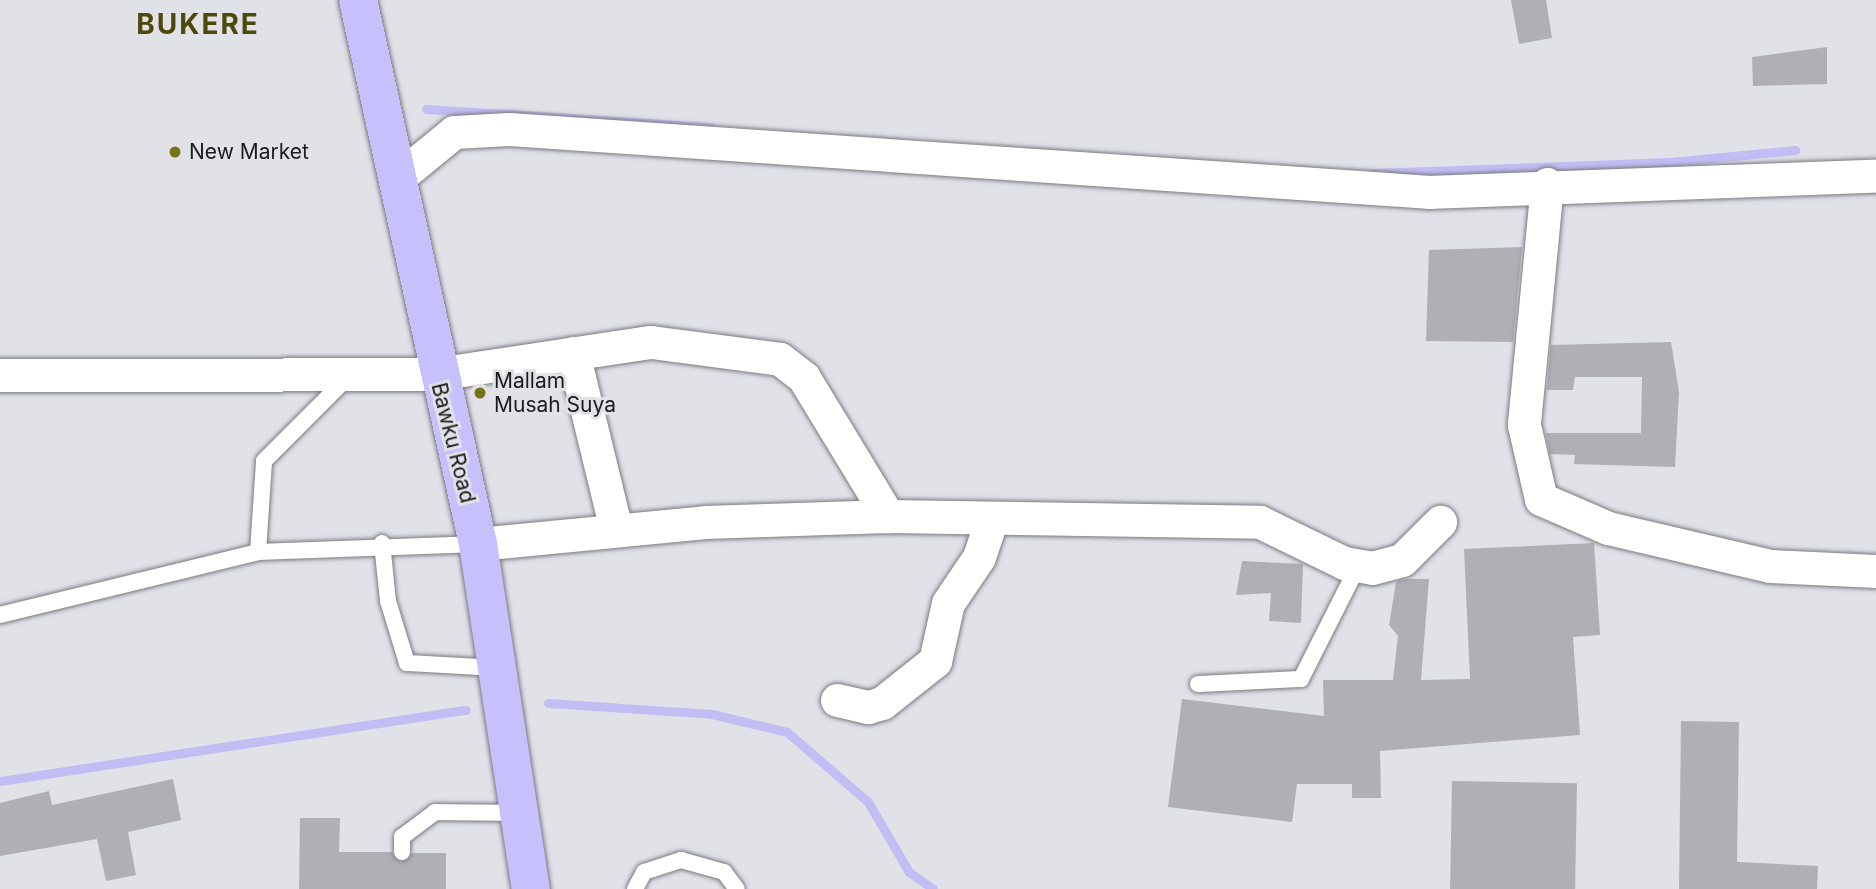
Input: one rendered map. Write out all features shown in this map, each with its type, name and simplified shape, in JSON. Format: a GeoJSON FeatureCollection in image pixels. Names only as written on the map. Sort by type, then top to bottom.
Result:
{"type":"FeatureCollection","features":[{"type":"Feature","properties":{"kind":"highway","name":"Bawku Road"},"geometry":{"type":"LineString","coordinates":[[358,0],[398,178],[436,374],[478,544],[502,668],[531,889]]}},
{"type":"Feature","properties":{"kind":"street"},"geometry":{"type":"LineString","coordinates":[[398,178],[454,132],[509,129],[1430,192],[1547,184],[1876,176]]}},
{"type":"Feature","properties":{"kind":"street"},"geometry":{"type":"LineString","coordinates":[[1547,184],[1524,425],[1541,499],[1608,528],[1770,566],[1876,571]]}},
{"type":"Feature","properties":{"kind":"street"},"geometry":{"type":"LineString","coordinates":[[0,375],[436,374],[651,342],[794,366],[888,516]]}},
{"type":"Feature","properties":{"kind":"street"},"geometry":{"type":"LineString","coordinates":[[573,353],[616,529]]}},
{"type":"Feature","properties":{"kind":"street"},"geometry":{"type":"LineString","coordinates":[[478,544],[616,529],[888,516],[1260,522],[1357,568],[1402,560],[1440,522]]}},
{"type":"Feature","properties":{"kind":"street"},"geometry":{"type":"LineString","coordinates":[[837,700],[868,707],[882,703],[935,661],[948,603],[979,557],[992,517]]}},
{"type":"Feature","properties":{"kind":"lane"},"geometry":{"type":"LineString","coordinates":[[258,552],[264,461],[351,374]]}},
{"type":"Feature","properties":{"kind":"lane"},"geometry":{"type":"LineString","coordinates":[[382,543],[387,601],[407,663],[502,668]]}},
{"type":"Feature","properties":{"kind":"lane"},"geometry":{"type":"LineString","coordinates":[[0,615],[258,552],[382,543],[478,544]]}},
{"type":"Feature","properties":{"kind":"lane"},"geometry":{"type":"LineString","coordinates":[[1198,684],[1301,680],[1357,568]]}},
{"type":"Feature","properties":{"kind":"lane"},"geometry":{"type":"LineString","coordinates":[[401,852],[402,837],[435,812],[523,813]]}},
{"type":"Feature","properties":{"kind":"lane"},"geometry":{"type":"LineString","coordinates":[[635,889],[644,872],[681,860],[724,872],[737,889]]}},
{"type":"Feature","properties":{"kind":"building"},"geometry":{"type":"Polygon","coordinates":[[[1511,0],[1546,0],[1552,38],[1519,44],[1511,0]]]}},
{"type":"Feature","properties":{"kind":"building"},"geometry":{"type":"Polygon","coordinates":[[[1827,47],[1827,84],[1753,86],[1752,57],[1827,47]]]}},
{"type":"Feature","properties":{"kind":"building"},"geometry":{"type":"Polygon","coordinates":[[[1522,247],[1513,342],[1426,341],[1429,250],[1522,247]]]}},
{"type":"Feature","properties":{"kind":"building"},"geometry":{"type":"Polygon","coordinates":[[[1671,342],[1679,392],[1675,467],[1574,464],[1575,455],[1550,454],[1546,433],[1641,433],[1642,377],[1575,377],[1573,390],[1547,390],[1551,345],[1671,342]]]}},
{"type":"Feature","properties":{"kind":"building"},"geometry":{"type":"Polygon","coordinates":[[[1594,543],[1600,635],[1573,637],[1580,735],[1380,751],[1381,798],[1352,798],[1352,784],[1297,784],[1292,822],[1168,807],[1182,699],[1324,716],[1323,680],[1393,680],[1398,636],[1389,625],[1396,582],[1405,579],[1429,579],[1421,680],[1470,679],[1464,549],[1594,543]]]}},
{"type":"Feature","properties":{"kind":"building"},"geometry":{"type":"Polygon","coordinates":[[[1242,561],[1303,564],[1301,623],[1269,621],[1271,593],[1236,595],[1242,561]]]}},
{"type":"Feature","properties":{"kind":"building"},"geometry":{"type":"Polygon","coordinates":[[[1681,721],[1739,722],[1737,862],[1818,866],[1817,889],[1679,889],[1681,721]]]}},
{"type":"Feature","properties":{"kind":"building"},"geometry":{"type":"Polygon","coordinates":[[[173,779],[181,820],[128,832],[136,875],[106,881],[97,839],[0,856],[0,803],[49,791],[52,805],[173,779]]]}},
{"type":"Feature","properties":{"kind":"building"},"geometry":{"type":"Polygon","coordinates":[[[1452,781],[1577,783],[1575,889],[1450,889],[1452,781]]]}},
{"type":"Feature","properties":{"kind":"building"},"geometry":{"type":"Polygon","coordinates":[[[300,818],[340,818],[339,852],[392,852],[401,862],[412,853],[446,853],[446,889],[299,889],[300,818]]]}},
{"type":"Feature","properties":{"kind":"waterway"},"geometry":{"type":"LineString","coordinates":[[426,109],[711,127]]}},
{"type":"Feature","properties":{"kind":"waterway"},"geometry":{"type":"LineString","coordinates":[[1373,173],[1670,162],[1795,150]]}},
{"type":"Feature","properties":{"kind":"waterway"},"geometry":{"type":"LineString","coordinates":[[548,703],[712,714],[787,732],[868,802],[909,872],[933,889]]}},
{"type":"Feature","properties":{"kind":"waterway"},"geometry":{"type":"LineString","coordinates":[[0,781],[466,710]]}},
{"type":"Feature","properties":{"kind":"place","name":"New Market"},"geometry":{"type":"Point","coordinates":[175,152]}},
{"type":"Feature","properties":{"kind":"place","name":"Mallam Musah Suya"},"geometry":{"type":"Point","coordinates":[480,393]}},
{"type":"Feature","properties":{"kind":"district","name":"BUKERE"},"geometry":{"type":"Point","coordinates":[198,24]}}]}
